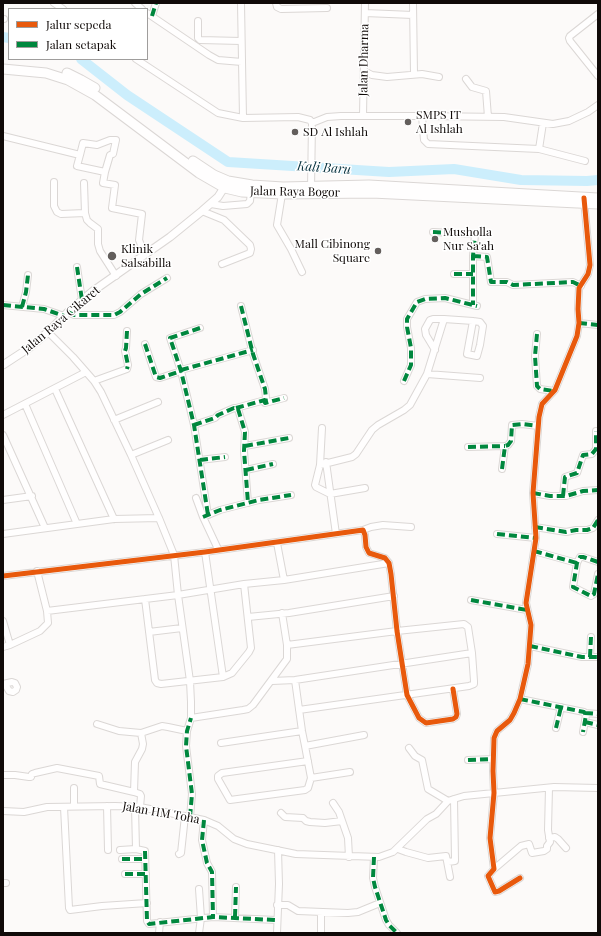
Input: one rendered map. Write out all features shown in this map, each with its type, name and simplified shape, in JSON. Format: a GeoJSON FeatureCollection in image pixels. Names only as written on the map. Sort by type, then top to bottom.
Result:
{"type":"FeatureCollection","features":[{"type":"Feature","properties":{"kind":"highway","name":"Jalan Raya Bogor"},"geometry":{"type":"LineString","coordinates":[[3,62],[46,68],[71,75],[82,80],[226,184],[311,190]]}},
{"type":"Feature","properties":{"kind":"highway","name":"Jalan Raya Bogor"},"geometry":{"type":"LineString","coordinates":[[3,68],[46,73],[68,80],[95,95],[199,173],[251,192],[282,194],[369,185],[443,194],[584,201],[598,204]]}},
{"type":"Feature","properties":{"kind":"highway","name":"Jalan Raya Bogor"},"geometry":{"type":"LineString","coordinates":[[584,201],[598,198]]}},
{"type":"Feature","properties":{"kind":"main road","name":"Jalan Raya Cikaret"},"geometry":{"type":"LineString","coordinates":[[3,365],[29,348],[82,300],[170,237],[218,197],[226,184]]}},
{"type":"Feature","properties":{"kind":"street"},"geometry":{"type":"LineString","coordinates":[[156,3],[149,15],[209,56],[218,60],[242,62]]}},
{"type":"Feature","properties":{"kind":"street"},"geometry":{"type":"LineString","coordinates":[[241,3],[243,118]]}},
{"type":"Feature","properties":{"kind":"street"},"geometry":{"type":"LineString","coordinates":[[276,3],[277,7],[280,9],[328,8]]}},
{"type":"Feature","properties":{"kind":"street","name":"Jalan Dharma"},"geometry":{"type":"LineString","coordinates":[[363,116],[365,3]]}},
{"type":"Feature","properties":{"kind":"street"},"geometry":{"type":"LineString","coordinates":[[413,3],[414,74]]}},
{"type":"Feature","properties":{"kind":"street"},"geometry":{"type":"LineString","coordinates":[[365,13],[413,15]]}},
{"type":"Feature","properties":{"kind":"street"},"geometry":{"type":"LineString","coordinates":[[598,14],[569,38],[598,76]]}},
{"type":"Feature","properties":{"kind":"street"},"geometry":{"type":"LineString","coordinates":[[198,21],[198,38],[200,40],[241,41]]}},
{"type":"Feature","properties":{"kind":"street"},"geometry":{"type":"LineString","coordinates":[[138,60],[218,113],[243,118],[298,117],[310,120],[312,123]]}},
{"type":"Feature","properties":{"kind":"street"},"geometry":{"type":"LineString","coordinates":[[364,70],[372,75],[387,77],[414,74],[439,76]]}},
{"type":"Feature","properties":{"kind":"street"},"geometry":{"type":"LineString","coordinates":[[466,79],[472,87],[486,92],[488,117]]}},
{"type":"Feature","properties":{"kind":"street"},"geometry":{"type":"LineString","coordinates":[[312,123],[327,117],[363,116],[488,117],[516,118],[543,123],[560,123],[569,121],[588,112],[598,105]]}},
{"type":"Feature","properties":{"kind":"street"},"geometry":{"type":"LineString","coordinates":[[422,116],[424,140],[428,144],[539,149],[585,161]]}},
{"type":"Feature","properties":{"kind":"street"},"geometry":{"type":"LineString","coordinates":[[311,190],[312,123]]}},
{"type":"Feature","properties":{"kind":"street"},"geometry":{"type":"LineString","coordinates":[[539,149],[543,123]]}},
{"type":"Feature","properties":{"kind":"street"},"geometry":{"type":"LineString","coordinates":[[3,136],[80,155]]}},
{"type":"Feature","properties":{"kind":"street"},"geometry":{"type":"LineString","coordinates":[[105,172],[77,166],[83,142],[97,145],[110,140],[116,140],[113,154],[110,155],[103,183],[114,185],[112,208],[142,214],[139,240],[141,245],[149,251]]}},
{"type":"Feature","properties":{"kind":"street"},"geometry":{"type":"LineString","coordinates":[[54,182],[54,206],[57,212],[61,214],[85,213]]}},
{"type":"Feature","properties":{"kind":"street"},"geometry":{"type":"LineString","coordinates":[[84,183],[85,213],[90,223],[98,229],[98,244],[100,251],[116,276]]}},
{"type":"Feature","properties":{"kind":"street"},"geometry":{"type":"LineString","coordinates":[[210,204],[223,206],[247,204],[250,201],[251,192]]}},
{"type":"Feature","properties":{"kind":"street"},"geometry":{"type":"LineString","coordinates":[[282,194],[277,225],[302,272]]}},
{"type":"Feature","properties":{"kind":"street"},"geometry":{"type":"LineString","coordinates":[[494,869],[490,838],[494,793],[494,738],[496,731],[510,720],[520,699],[528,664],[531,625],[526,603],[536,538],[533,493],[538,426],[542,404],[554,391],[572,349],[580,323],[578,309],[581,286],[588,274],[590,265],[584,201]]}},
{"type":"Feature","properties":{"kind":"street"},"geometry":{"type":"LineString","coordinates":[[202,211],[224,220],[250,245],[250,254],[222,264]]}},
{"type":"Feature","properties":{"kind":"street"},"geometry":{"type":"LineString","coordinates":[[404,380],[411,365],[411,348],[407,318],[417,302],[425,299],[445,298],[475,306],[473,274],[476,236],[474,234],[432,232]]}},
{"type":"Feature","properties":{"kind":"street"},"geometry":{"type":"LineString","coordinates":[[474,256],[487,258],[491,282],[507,282],[513,285],[518,285],[573,282],[581,286]]}},
{"type":"Feature","properties":{"kind":"street"},"geometry":{"type":"LineString","coordinates":[[77,267],[82,300]]}},
{"type":"Feature","properties":{"kind":"street"},"geometry":{"type":"LineString","coordinates":[[454,274],[473,274]]}},
{"type":"Feature","properties":{"kind":"street"},"geometry":{"type":"LineString","coordinates":[[22,307],[28,275]]}},
{"type":"Feature","properties":{"kind":"street"},"geometry":{"type":"LineString","coordinates":[[3,305],[44,309],[74,315],[114,315],[120,312],[141,294],[167,278]]}},
{"type":"Feature","properties":{"kind":"street"},"geometry":{"type":"LineString","coordinates":[[242,306],[265,390],[265,400]]}},
{"type":"Feature","properties":{"kind":"street"},"geometry":{"type":"LineString","coordinates":[[320,465],[326,462],[352,457],[356,454],[372,430],[410,405],[427,374],[444,319]]}},
{"type":"Feature","properties":{"kind":"street"},"geometry":{"type":"LineString","coordinates":[[435,350],[426,335],[425,330],[430,320],[444,319],[473,321],[480,322],[483,326],[478,353],[476,356],[467,354],[473,321]]}},
{"type":"Feature","properties":{"kind":"street"},"geometry":{"type":"LineString","coordinates":[[580,323],[598,325]]}},
{"type":"Feature","properties":{"kind":"street"},"geometry":{"type":"LineString","coordinates":[[200,328],[170,337],[181,370],[194,425],[200,460],[205,516]]}},
{"type":"Feature","properties":{"kind":"street"},"geometry":{"type":"LineString","coordinates":[[94,381],[127,369],[128,365],[125,352],[126,331]]}},
{"type":"Feature","properties":{"kind":"street"},"geometry":{"type":"LineString","coordinates":[[48,332],[73,356],[94,381],[131,454],[174,555],[182,628],[190,681],[191,718],[187,731],[186,746],[192,794],[181,853],[179,854]]}},
{"type":"Feature","properties":{"kind":"street"},"geometry":{"type":"LineString","coordinates":[[537,334],[535,356],[537,386],[540,389],[554,391]]}},
{"type":"Feature","properties":{"kind":"street"},"geometry":{"type":"LineString","coordinates":[[144,344],[156,377],[160,378],[181,370],[253,350]]}},
{"type":"Feature","properties":{"kind":"street"},"geometry":{"type":"LineString","coordinates":[[3,415],[86,372]]}},
{"type":"Feature","properties":{"kind":"street"},"geometry":{"type":"LineString","coordinates":[[427,374],[480,378]]}},
{"type":"Feature","properties":{"kind":"street"},"geometry":{"type":"LineString","coordinates":[[55,389],[114,519]]}},
{"type":"Feature","properties":{"kind":"street"},"geometry":{"type":"LineString","coordinates":[[265,400],[266,403],[268,403],[284,398]]}},
{"type":"Feature","properties":{"kind":"street"},"geometry":{"type":"LineString","coordinates":[[194,425],[215,418],[218,415],[236,408],[265,400]]}},
{"type":"Feature","properties":{"kind":"street"},"geometry":{"type":"LineString","coordinates":[[114,420],[158,402]]}},
{"type":"Feature","properties":{"kind":"street"},"geometry":{"type":"LineString","coordinates":[[25,404],[77,524]]}},
{"type":"Feature","properties":{"kind":"street"},"geometry":{"type":"LineString","coordinates":[[236,408],[239,410],[245,432],[248,503]]}},
{"type":"Feature","properties":{"kind":"street"},"geometry":{"type":"LineString","coordinates":[[468,447],[505,446],[511,441],[514,424],[538,426]]}},
{"type":"Feature","properties":{"kind":"street"},"geometry":{"type":"LineString","coordinates":[[322,428],[320,465],[315,485],[317,488],[330,494],[365,488]]}},
{"type":"Feature","properties":{"kind":"street"},"geometry":{"type":"LineString","coordinates":[[563,496],[565,477],[577,473],[583,455],[592,454],[596,449],[596,431]]}},
{"type":"Feature","properties":{"kind":"street"},"geometry":{"type":"LineString","coordinates":[[3,435],[32,496],[45,528]]}},
{"type":"Feature","properties":{"kind":"street"},"geometry":{"type":"LineString","coordinates":[[245,446],[289,438]]}},
{"type":"Feature","properties":{"kind":"street"},"geometry":{"type":"LineString","coordinates":[[131,454],[168,440]]}},
{"type":"Feature","properties":{"kind":"street"},"geometry":{"type":"LineString","coordinates":[[502,469],[505,446]]}},
{"type":"Feature","properties":{"kind":"street"},"geometry":{"type":"LineString","coordinates":[[200,460],[225,457]]}},
{"type":"Feature","properties":{"kind":"street"},"geometry":{"type":"LineString","coordinates":[[326,462],[336,534]]}},
{"type":"Feature","properties":{"kind":"street"},"geometry":{"type":"LineString","coordinates":[[246,470],[273,464]]}},
{"type":"Feature","properties":{"kind":"street"},"geometry":{"type":"LineString","coordinates":[[533,493],[550,496],[563,496],[582,490],[598,490]]}},
{"type":"Feature","properties":{"kind":"street"},"geometry":{"type":"LineString","coordinates":[[205,516],[220,510],[248,503],[291,495]]}},
{"type":"Feature","properties":{"kind":"street"},"geometry":{"type":"LineString","coordinates":[[3,500],[32,496]]}},
{"type":"Feature","properties":{"kind":"street"},"geometry":{"type":"LineString","coordinates":[[196,498],[205,516],[218,550]]}},
{"type":"Feature","properties":{"kind":"street"},"geometry":{"type":"LineString","coordinates":[[3,534],[114,519],[159,518]]}},
{"type":"Feature","properties":{"kind":"street"},"geometry":{"type":"LineString","coordinates":[[535,527],[566,532],[587,530],[592,528],[598,520]]}},
{"type":"Feature","properties":{"kind":"street"},"geometry":{"type":"LineString","coordinates":[[3,576],[277,543],[362,530],[383,525],[411,527]]}},
{"type":"Feature","properties":{"kind":"street"},"geometry":{"type":"LineString","coordinates":[[362,530],[365,535],[366,548],[369,552],[385,558],[389,563],[397,631],[407,695],[421,721],[426,723],[453,719],[456,717],[457,714],[453,689]]}},
{"type":"Feature","properties":{"kind":"street"},"geometry":{"type":"LineString","coordinates":[[497,534],[536,538]]}},
{"type":"Feature","properties":{"kind":"street"},"geometry":{"type":"LineString","coordinates":[[277,543],[284,580]]}},
{"type":"Feature","properties":{"kind":"street"},"geometry":{"type":"LineString","coordinates":[[534,551],[578,562]]}},
{"type":"Feature","properties":{"kind":"street"},"geometry":{"type":"LineString","coordinates":[[205,552],[223,677]]}},
{"type":"Feature","properties":{"kind":"street"},"geometry":{"type":"LineString","coordinates":[[598,562],[583,557],[579,559],[573,585],[574,588],[590,596],[592,595],[598,574]]}},
{"type":"Feature","properties":{"kind":"street"},"geometry":{"type":"LineString","coordinates":[[47,612],[178,595],[244,584],[284,580],[389,563]]}},
{"type":"Feature","properties":{"kind":"street"},"geometry":{"type":"LineString","coordinates":[[3,621],[6,646],[40,631],[48,623],[47,612],[37,571]]}},
{"type":"Feature","properties":{"kind":"street"},"geometry":{"type":"LineString","coordinates":[[145,599],[155,680],[157,683],[161,684],[223,677],[232,673],[251,650],[244,584]]}},
{"type":"Feature","properties":{"kind":"street"},"geometry":{"type":"LineString","coordinates":[[248,617],[282,614],[394,596]]}},
{"type":"Feature","properties":{"kind":"street"},"geometry":{"type":"LineString","coordinates":[[471,600],[527,610]]}},
{"type":"Feature","properties":{"kind":"street"},"geometry":{"type":"LineString","coordinates":[[191,718],[248,709],[253,705],[288,659],[282,614]]}},
{"type":"Feature","properties":{"kind":"street"},"geometry":{"type":"LineString","coordinates":[[287,645],[464,624],[468,627],[472,653],[474,684],[453,689],[300,710]]}},
{"type":"Feature","properties":{"kind":"street"},"geometry":{"type":"LineString","coordinates":[[149,632],[182,628]]}},
{"type":"Feature","properties":{"kind":"street"},"geometry":{"type":"LineString","coordinates":[[590,657],[591,637]]}},
{"type":"Feature","properties":{"kind":"street"},"geometry":{"type":"LineString","coordinates":[[530,646],[570,655],[598,657]]}},
{"type":"Feature","properties":{"kind":"street"},"geometry":{"type":"LineString","coordinates":[[272,681],[295,680],[472,653]]}},
{"type":"Feature","properties":{"kind":"street"},"geometry":{"type":"LineString","coordinates":[[295,680],[302,731],[308,761],[311,778],[308,788],[305,790],[232,800],[228,799],[218,779],[218,776],[222,773],[308,761]]}},
{"type":"Feature","properties":{"kind":"street"},"geometry":{"type":"LineString","coordinates":[[520,699],[585,713],[598,714]]}},
{"type":"Feature","properties":{"kind":"street"},"geometry":{"type":"LineString","coordinates":[[556,728],[561,707]]}},
{"type":"Feature","properties":{"kind":"street"},"geometry":{"type":"LineString","coordinates":[[583,732],[585,713]]}},
{"type":"Feature","properties":{"kind":"street"},"geometry":{"type":"LineString","coordinates":[[584,722],[598,725]]}},
{"type":"Feature","properties":{"kind":"street"},"geometry":{"type":"LineString","coordinates":[[97,724],[119,731],[141,733],[162,726],[187,731]]}},
{"type":"Feature","properties":{"kind":"street"},"geometry":{"type":"LineString","coordinates":[[221,743],[302,731]]}},
{"type":"Feature","properties":{"kind":"street"},"geometry":{"type":"LineString","coordinates":[[134,792],[135,762],[143,744],[141,733]]}},
{"type":"Feature","properties":{"kind":"street"},"geometry":{"type":"LineString","coordinates":[[305,746],[364,735]]}},
{"type":"Feature","properties":{"kind":"street"},"geometry":{"type":"LineString","coordinates":[[409,748],[415,756],[421,759]]}},
{"type":"Feature","properties":{"kind":"street"},"geometry":{"type":"LineString","coordinates":[[421,759],[428,755]]}},
{"type":"Feature","properties":{"kind":"street"},"geometry":{"type":"LineString","coordinates":[[468,760],[493,758]]}},
{"type":"Feature","properties":{"kind":"street"},"geometry":{"type":"LineString","coordinates":[[421,759],[428,789],[451,800],[494,793],[549,788],[598,788]]}},
{"type":"Feature","properties":{"kind":"street"},"geometry":{"type":"LineString","coordinates":[[3,775],[29,777],[35,773],[57,768],[99,776],[100,784],[140,794],[141,796],[137,807],[136,850]]}},
{"type":"Feature","properties":{"kind":"street"},"geometry":{"type":"LineString","coordinates":[[311,778],[350,772]]}},
{"type":"Feature","properties":{"kind":"street"},"geometry":{"type":"LineString","coordinates":[[74,788],[74,806]]}},
{"type":"Feature","properties":{"kind":"street"},"geometry":{"type":"LineString","coordinates":[[520,878],[494,892],[488,876],[521,846],[528,844],[530,845],[532,853],[546,850],[550,842],[548,830],[549,788]]}},
{"type":"Feature","properties":{"kind":"street"},"geometry":{"type":"LineString","coordinates":[[448,862],[455,861],[451,800]]}},
{"type":"Feature","properties":{"kind":"street","name":"Jalan HM Toha"},"geometry":{"type":"LineString","coordinates":[[3,811],[24,812],[38,808],[64,806],[137,807],[204,820],[218,826],[234,839],[247,844],[296,854],[374,857],[385,856],[398,848],[427,819],[436,814],[451,800]]}},
{"type":"Feature","properties":{"kind":"street"},"geometry":{"type":"LineString","coordinates":[[333,803],[338,809],[348,838],[349,857]]}},
{"type":"Feature","properties":{"kind":"street"},"geometry":{"type":"LineString","coordinates":[[64,806],[70,910],[147,903]]}},
{"type":"Feature","properties":{"kind":"street"},"geometry":{"type":"LineString","coordinates":[[107,806],[108,850]]}},
{"type":"Feature","properties":{"kind":"street"},"geometry":{"type":"LineString","coordinates":[[281,813],[285,817],[303,818],[310,822],[325,823],[342,821]]}},
{"type":"Feature","properties":{"kind":"street"},"geometry":{"type":"LineString","coordinates":[[204,820],[202,840],[207,863],[212,872],[213,917]]}},
{"type":"Feature","properties":{"kind":"street"},"geometry":{"type":"LineString","coordinates":[[549,838],[555,837],[566,848]]}},
{"type":"Feature","properties":{"kind":"street"},"geometry":{"type":"LineString","coordinates":[[398,848],[406,852],[428,858],[446,856],[450,877]]}},
{"type":"Feature","properties":{"kind":"street"},"geometry":{"type":"LineString","coordinates":[[120,850],[145,851],[148,923],[151,924],[213,917],[276,920]]}},
{"type":"Feature","properties":{"kind":"street"},"geometry":{"type":"LineString","coordinates":[[277,933],[276,920],[279,884],[278,850]]}},
{"type":"Feature","properties":{"kind":"street"},"geometry":{"type":"LineString","coordinates":[[374,857],[373,878],[380,903],[388,925],[396,933]]}},
{"type":"Feature","properties":{"kind":"street"},"geometry":{"type":"LineString","coordinates":[[122,859],[145,859]]}},
{"type":"Feature","properties":{"kind":"street"},"geometry":{"type":"LineString","coordinates":[[126,874],[146,874]]}},
{"type":"Feature","properties":{"kind":"street"},"geometry":{"type":"LineString","coordinates":[[235,917],[236,887]]}},
{"type":"Feature","properties":{"kind":"street"},"geometry":{"type":"LineString","coordinates":[[199,889],[201,918],[199,933]]}},
{"type":"Feature","properties":{"kind":"street"},"geometry":{"type":"LineString","coordinates":[[277,905],[288,905],[298,911],[348,913],[358,912],[380,903]]}},
{"type":"Feature","properties":{"kind":"street"},"geometry":{"type":"LineString","coordinates":[[321,912],[321,933]]}},
{"type":"Feature","properties":{"kind":"street"},"geometry":{"type":"LineString","coordinates":[[159,933],[160,922]]}},
{"type":"Feature","properties":{"kind":"waterway","name":"Kali Baru"},"geometry":{"type":"LineString","coordinates":[[3,37],[8,38]]}},
{"type":"Feature","properties":{"kind":"waterway","name":"Kali Baru"},"geometry":{"type":"LineString","coordinates":[[82,60],[127,95],[228,162],[389,172],[454,169],[521,180],[598,180]]}},
{"type":"Feature","properties":{"kind":"marked path"},"geometry":{"type":"LineString","coordinates":[[152,16],[156,3]]}},
{"type":"Feature","properties":{"kind":"marked path"},"geometry":{"type":"LineString","coordinates":[[433,232],[475,235],[473,256],[473,305]]}},
{"type":"Feature","properties":{"kind":"marked path"},"geometry":{"type":"LineString","coordinates":[[473,256],[487,257],[491,282],[507,282],[513,285],[573,282],[581,286]]}},
{"type":"Feature","properties":{"kind":"marked path"},"geometry":{"type":"LineString","coordinates":[[77,267],[82,300]]}},
{"type":"Feature","properties":{"kind":"marked path"},"geometry":{"type":"LineString","coordinates":[[454,274],[473,274]]}},
{"type":"Feature","properties":{"kind":"marked path"},"geometry":{"type":"LineString","coordinates":[[22,307],[28,275]]}},
{"type":"Feature","properties":{"kind":"marked path"},"geometry":{"type":"LineString","coordinates":[[68,312],[74,315],[114,315],[120,312],[141,294],[167,278]]}},
{"type":"Feature","properties":{"kind":"marked path"},"geometry":{"type":"LineString","coordinates":[[404,381],[411,365],[411,348],[407,319],[417,302],[425,299],[445,298],[477,306]]}},
{"type":"Feature","properties":{"kind":"marked path"},"geometry":{"type":"LineString","coordinates":[[3,305],[44,309],[64,316]]}},
{"type":"Feature","properties":{"kind":"marked path"},"geometry":{"type":"LineString","coordinates":[[241,306],[253,354],[265,389],[265,403],[284,398]]}},
{"type":"Feature","properties":{"kind":"marked path"},"geometry":{"type":"LineString","coordinates":[[579,323],[598,325]]}},
{"type":"Feature","properties":{"kind":"marked path"},"geometry":{"type":"LineString","coordinates":[[200,328],[170,338],[181,371],[194,425],[208,515]]}},
{"type":"Feature","properties":{"kind":"marked path"},"geometry":{"type":"LineString","coordinates":[[127,331],[125,351],[128,365],[127,369]]}},
{"type":"Feature","properties":{"kind":"marked path"},"geometry":{"type":"LineString","coordinates":[[537,334],[535,356],[537,386],[540,389],[554,391]]}},
{"type":"Feature","properties":{"kind":"marked path"},"geometry":{"type":"LineString","coordinates":[[145,344],[156,377],[160,378],[181,371]]}},
{"type":"Feature","properties":{"kind":"marked path"},"geometry":{"type":"LineString","coordinates":[[181,370],[253,350]]}},
{"type":"Feature","properties":{"kind":"marked path"},"geometry":{"type":"LineString","coordinates":[[236,408],[265,400]]}},
{"type":"Feature","properties":{"kind":"marked path"},"geometry":{"type":"LineString","coordinates":[[194,425],[215,418],[218,415],[234,408],[238,409],[245,432],[244,451],[248,503]]}},
{"type":"Feature","properties":{"kind":"marked path"},"geometry":{"type":"LineString","coordinates":[[502,469],[505,446],[511,441],[512,425],[522,424],[538,426]]}},
{"type":"Feature","properties":{"kind":"marked path"},"geometry":{"type":"LineString","coordinates":[[563,496],[565,477],[577,473],[583,455],[592,454],[596,449],[596,431]]}},
{"type":"Feature","properties":{"kind":"marked path"},"geometry":{"type":"LineString","coordinates":[[245,446],[289,438]]}},
{"type":"Feature","properties":{"kind":"marked path"},"geometry":{"type":"LineString","coordinates":[[468,447],[505,446]]}},
{"type":"Feature","properties":{"kind":"marked path"},"geometry":{"type":"LineString","coordinates":[[200,460],[225,457]]}},
{"type":"Feature","properties":{"kind":"marked path"},"geometry":{"type":"LineString","coordinates":[[246,470],[273,464]]}},
{"type":"Feature","properties":{"kind":"marked path"},"geometry":{"type":"LineString","coordinates":[[533,493],[550,496],[566,496],[583,491],[598,490]]}},
{"type":"Feature","properties":{"kind":"marked path"},"geometry":{"type":"LineString","coordinates":[[203,517],[220,510],[259,500],[291,495]]}},
{"type":"Feature","properties":{"kind":"marked path"},"geometry":{"type":"LineString","coordinates":[[535,527],[566,532],[587,530],[593,528],[598,520]]}},
{"type":"Feature","properties":{"kind":"marked path"},"geometry":{"type":"LineString","coordinates":[[497,534],[536,538]]}},
{"type":"Feature","properties":{"kind":"marked path"},"geometry":{"type":"LineString","coordinates":[[534,551],[577,563]]}},
{"type":"Feature","properties":{"kind":"marked path"},"geometry":{"type":"LineString","coordinates":[[598,562],[580,557],[577,563],[573,587],[591,596],[594,594],[598,574]]}},
{"type":"Feature","properties":{"kind":"marked path"},"geometry":{"type":"LineString","coordinates":[[471,600],[527,610]]}},
{"type":"Feature","properties":{"kind":"marked path"},"geometry":{"type":"LineString","coordinates":[[590,657],[591,637]]}},
{"type":"Feature","properties":{"kind":"marked path"},"geometry":{"type":"LineString","coordinates":[[530,646],[582,657],[598,657]]}},
{"type":"Feature","properties":{"kind":"marked path"},"geometry":{"type":"LineString","coordinates":[[520,699],[584,712],[586,715],[583,732]]}},
{"type":"Feature","properties":{"kind":"marked path"},"geometry":{"type":"LineString","coordinates":[[556,728],[561,707]]}},
{"type":"Feature","properties":{"kind":"marked path"},"geometry":{"type":"LineString","coordinates":[[585,713],[598,714]]}},
{"type":"Feature","properties":{"kind":"marked path"},"geometry":{"type":"LineString","coordinates":[[190,817],[192,794],[186,746],[187,731],[191,718]]}},
{"type":"Feature","properties":{"kind":"marked path"},"geometry":{"type":"LineString","coordinates":[[585,722],[598,725]]}},
{"type":"Feature","properties":{"kind":"marked path"},"geometry":{"type":"LineString","coordinates":[[468,760],[493,759]]}},
{"type":"Feature","properties":{"kind":"marked path"},"geometry":{"type":"LineString","coordinates":[[204,820],[202,840],[207,863],[212,872],[213,917]]}},
{"type":"Feature","properties":{"kind":"marked path"},"geometry":{"type":"LineString","coordinates":[[145,851],[147,921],[149,924],[213,917],[276,920]]}},
{"type":"Feature","properties":{"kind":"marked path"},"geometry":{"type":"LineString","coordinates":[[374,857],[373,878],[375,887],[386,920],[397,933]]}},
{"type":"Feature","properties":{"kind":"marked path"},"geometry":{"type":"LineString","coordinates":[[122,859],[145,859]]}},
{"type":"Feature","properties":{"kind":"marked path"},"geometry":{"type":"LineString","coordinates":[[125,874],[146,874]]}},
{"type":"Feature","properties":{"kind":"marked path"},"geometry":{"type":"LineString","coordinates":[[235,917],[236,887]]}},
{"type":"Feature","properties":{"kind":"cycle path"},"geometry":{"type":"LineString","coordinates":[[520,878],[495,892],[488,876],[494,869],[490,838],[494,793],[494,738],[497,731],[510,720],[514,713],[520,699],[528,664],[531,625],[526,603],[536,538],[533,493],[539,417],[542,404],[555,390],[577,336],[579,323],[579,288],[588,274],[590,265],[584,198]]}},
{"type":"Feature","properties":{"kind":"cycle path"},"geometry":{"type":"LineString","coordinates":[[3,576],[205,552],[363,530],[366,547],[369,553],[385,558],[389,563],[397,631],[407,695],[419,718],[426,723],[453,719],[456,717],[457,714],[453,689]]}},
{"type":"Feature","properties":{"kind":"place","name":"SMPS IT Al Ishlah"},"geometry":{"type":"Point","coordinates":[408,122]}},
{"type":"Feature","properties":{"kind":"place","name":"SD Al Ishlah"},"geometry":{"type":"Point","coordinates":[295,132]}},
{"type":"Feature","properties":{"kind":"place","name":"Musholla Nur Sa'ah"},"geometry":{"type":"Point","coordinates":[435,239]}},
{"type":"Feature","properties":{"kind":"place","name":"Mall Cibinong Square"},"geometry":{"type":"Point","coordinates":[378,251]}},
{"type":"Feature","properties":{"kind":"place","name":"Klinik Salsabilla"},"geometry":{"type":"Point","coordinates":[112,256]}}]}
